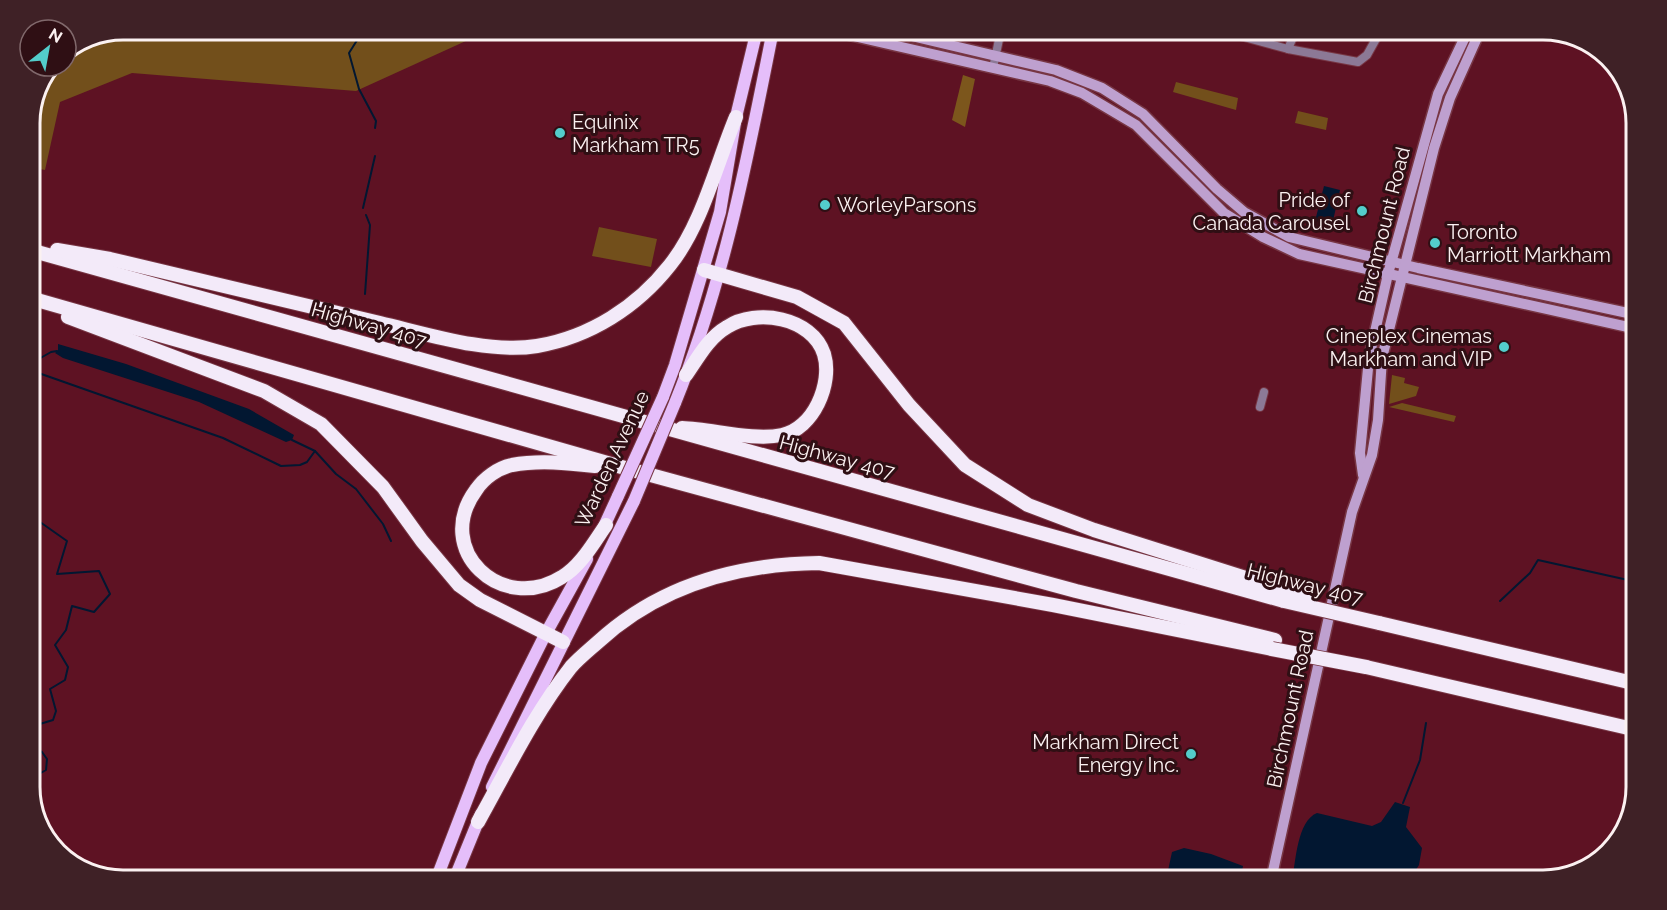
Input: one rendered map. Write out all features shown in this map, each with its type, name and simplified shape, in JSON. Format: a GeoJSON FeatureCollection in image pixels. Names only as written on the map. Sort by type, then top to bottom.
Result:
{"type":"FeatureCollection","features":[{"type":"Feature","properties":{"kind":"highway"},"geometry":{"type":"LineString","coordinates":[[41,247],[110,259],[430,334],[501,348],[536,346],[574,336],[614,317],[644,294],[670,265],[699,218],[736,117]]}},
{"type":"Feature","properties":{"kind":"highway","name":"Highway 407"},"geometry":{"type":"LineString","coordinates":[[41,253],[658,427],[1379,622],[1626,681]]}},
{"type":"Feature","properties":{"kind":"highway"},"geometry":{"type":"LineString","coordinates":[[704,270],[796,297],[844,323],[909,405],[965,465],[1028,505],[1286,596]]}},
{"type":"Feature","properties":{"kind":"highway"},"geometry":{"type":"LineString","coordinates":[[41,302],[625,468],[1274,645],[1626,727]]}},
{"type":"Feature","properties":{"kind":"highway"},"geometry":{"type":"LineString","coordinates":[[41,303],[264,391],[321,424],[383,487],[422,541],[459,585],[480,600],[545,635],[563,642]]}},
{"type":"Feature","properties":{"kind":"highway"},"geometry":{"type":"LineString","coordinates":[[658,427],[781,435],[798,429],[817,408],[825,380],[824,354],[810,333],[787,320],[759,317],[735,322],[722,330],[710,340],[686,375]]}},
{"type":"Feature","properties":{"kind":"highway"},"geometry":{"type":"LineString","coordinates":[[606,525],[583,557],[562,578],[534,588],[515,587],[491,580],[478,569],[465,551],[461,534],[465,504],[484,478],[511,465],[552,463],[625,468]]}},
{"type":"Feature","properties":{"kind":"highway"},"geometry":{"type":"LineString","coordinates":[[478,822],[542,707],[573,665],[610,630],[645,608],[673,591],[718,575],[787,564],[819,563],[1274,645]]}},
{"type":"Feature","properties":{"kind":"main road","name":"Warden Avenue"},"geometry":{"type":"LineString","coordinates":[[440,870],[481,763],[545,635],[606,525],[663,397],[720,212],[736,117],[755,40]]}},
{"type":"Feature","properties":{"kind":"main road","name":"Warden Avenue"},"geometry":{"type":"LineString","coordinates":[[458,870],[498,771],[634,501],[686,375],[719,273],[749,152],[771,40]]}},
{"type":"Feature","properties":{"kind":"main road"},"geometry":{"type":"LineString","coordinates":[[870,40],[1050,81],[1082,93],[1136,125],[1160,146],[1224,213],[1263,237],[1299,254],[1626,327]]}},
{"type":"Feature","properties":{"kind":"main road"},"geometry":{"type":"LineString","coordinates":[[928,40],[1056,70],[1102,88],[1143,114],[1217,189],[1245,212],[1289,237],[1405,265],[1626,313]]}},
{"type":"Feature","properties":{"kind":"main road","name":"Birchmount Road"},"geometry":{"type":"LineString","coordinates":[[1363,476],[1360,453],[1369,358],[1388,274],[1438,94],[1464,40]]}},
{"type":"Feature","properties":{"kind":"main road","name":"Birchmount Road"},"geometry":{"type":"LineString","coordinates":[[1273,870],[1352,512],[1372,455],[1378,420],[1382,358],[1434,148],[1450,98],[1476,40]]}},
{"type":"Feature","properties":{"kind":"street"},"geometry":{"type":"LineString","coordinates":[[993,68],[999,40]]}},
{"type":"Feature","properties":{"kind":"street"},"geometry":{"type":"LineString","coordinates":[[1255,40],[1288,49],[1358,62],[1367,55],[1375,40]]}},
{"type":"Feature","properties":{"kind":"street"},"geometry":{"type":"LineString","coordinates":[[1288,49],[1292,40]]}},
{"type":"Feature","properties":{"kind":"street"},"geometry":{"type":"LineString","coordinates":[[1260,407],[1264,392]]}},
{"type":"Feature","properties":{"kind":"shaded area"},"geometry":{"type":"Polygon","coordinates":[[[123,40],[468,40],[356,91],[132,73],[60,102],[45,170],[41,169],[41,118],[43,102],[55,78],[78,78],[78,54],[107,42],[123,40]]]}},
{"type":"Feature","properties":{"kind":"shaded area"},"geometry":{"type":"Polygon","coordinates":[[[963,75],[975,79],[965,127],[952,120],[963,75]]]}},
{"type":"Feature","properties":{"kind":"shaded area"},"geometry":{"type":"Polygon","coordinates":[[[1176,82],[1238,98],[1236,110],[1173,92],[1176,82]]]}},
{"type":"Feature","properties":{"kind":"shaded area"},"geometry":{"type":"Polygon","coordinates":[[[1298,111],[1328,118],[1326,130],[1295,123],[1298,111]]]}},
{"type":"Feature","properties":{"kind":"shaded area"},"geometry":{"type":"Polygon","coordinates":[[[599,227],[657,239],[651,267],[592,256],[599,227]]]}},
{"type":"Feature","properties":{"kind":"shaded area"},"geometry":{"type":"Polygon","coordinates":[[[1392,375],[1405,378],[1404,383],[1419,387],[1416,396],[1389,404],[1392,375]]]}},
{"type":"Feature","properties":{"kind":"shaded area"},"geometry":{"type":"Polygon","coordinates":[[[1402,403],[1456,416],[1454,422],[1389,407],[1402,403]]]}},
{"type":"Feature","properties":{"kind":"water"},"geometry":{"type":"Polygon","coordinates":[[[1324,186],[1340,190],[1332,225],[1315,221],[1324,186]]]}},
{"type":"Feature","properties":{"kind":"water"},"geometry":{"type":"Polygon","coordinates":[[[58,344],[126,364],[249,409],[294,435],[292,440],[286,442],[199,402],[63,358],[55,353],[58,350],[58,344]]]}},
{"type":"Feature","properties":{"kind":"water"},"geometry":{"type":"Polygon","coordinates":[[[1395,802],[1410,807],[1406,827],[1422,848],[1416,870],[1294,870],[1301,833],[1310,817],[1317,813],[1372,826],[1381,822],[1395,802]]]}},
{"type":"Feature","properties":{"kind":"water"},"geometry":{"type":"Polygon","coordinates":[[[1184,848],[1211,854],[1243,866],[1242,870],[1168,870],[1172,852],[1184,848]]]}},
{"type":"Feature","properties":{"kind":"waterway"},"geometry":{"type":"LineString","coordinates":[[357,40],[349,53],[359,89],[376,121],[375,128]]}},
{"type":"Feature","properties":{"kind":"waterway"},"geometry":{"type":"LineString","coordinates":[[363,208],[375,156]]}},
{"type":"Feature","properties":{"kind":"waterway"},"geometry":{"type":"LineString","coordinates":[[365,294],[370,225],[366,215]]}},
{"type":"Feature","properties":{"kind":"waterway"},"geometry":{"type":"LineString","coordinates":[[41,358],[57,351]]}},
{"type":"Feature","properties":{"kind":"waterway"},"geometry":{"type":"LineString","coordinates":[[41,374],[223,438],[281,466],[300,465],[307,462],[315,451]]}},
{"type":"Feature","properties":{"kind":"waterway"},"geometry":{"type":"LineString","coordinates":[[292,440],[315,451],[336,474],[356,489],[383,524],[391,541]]}},
{"type":"Feature","properties":{"kind":"waterway"},"geometry":{"type":"LineString","coordinates":[[41,523],[67,541],[57,574],[99,571],[110,594],[94,612],[72,606],[66,630],[55,645],[68,667],[65,680],[50,689],[56,711],[53,720],[41,724]]}},
{"type":"Feature","properties":{"kind":"waterway"},"geometry":{"type":"LineString","coordinates":[[1500,601],[1530,573],[1538,560],[1626,580]]}},
{"type":"Feature","properties":{"kind":"waterway"},"geometry":{"type":"LineString","coordinates":[[1403,803],[1420,760],[1426,723]]}},
{"type":"Feature","properties":{"kind":"waterway"},"geometry":{"type":"LineString","coordinates":[[41,752],[47,759],[46,770],[41,773]]}},
{"type":"Feature","properties":{"kind":"place","name":"Equinix Markham TR5"},"geometry":{"type":"Point","coordinates":[560,133]}},
{"type":"Feature","properties":{"kind":"place","name":"WorleyParsons"},"geometry":{"type":"Point","coordinates":[825,205]}},
{"type":"Feature","properties":{"kind":"place","name":"Pride of Canada Carousel"},"geometry":{"type":"Point","coordinates":[1362,211]}},
{"type":"Feature","properties":{"kind":"place","name":"Toronto Marriott Markham"},"geometry":{"type":"Point","coordinates":[1435,243]}},
{"type":"Feature","properties":{"kind":"place","name":"Cineplex Cinemas Markham and VIP"},"geometry":{"type":"Point","coordinates":[1504,347]}},
{"type":"Feature","properties":{"kind":"place","name":"Markham Direct Energy Inc."},"geometry":{"type":"Point","coordinates":[1191,754]}}]}
